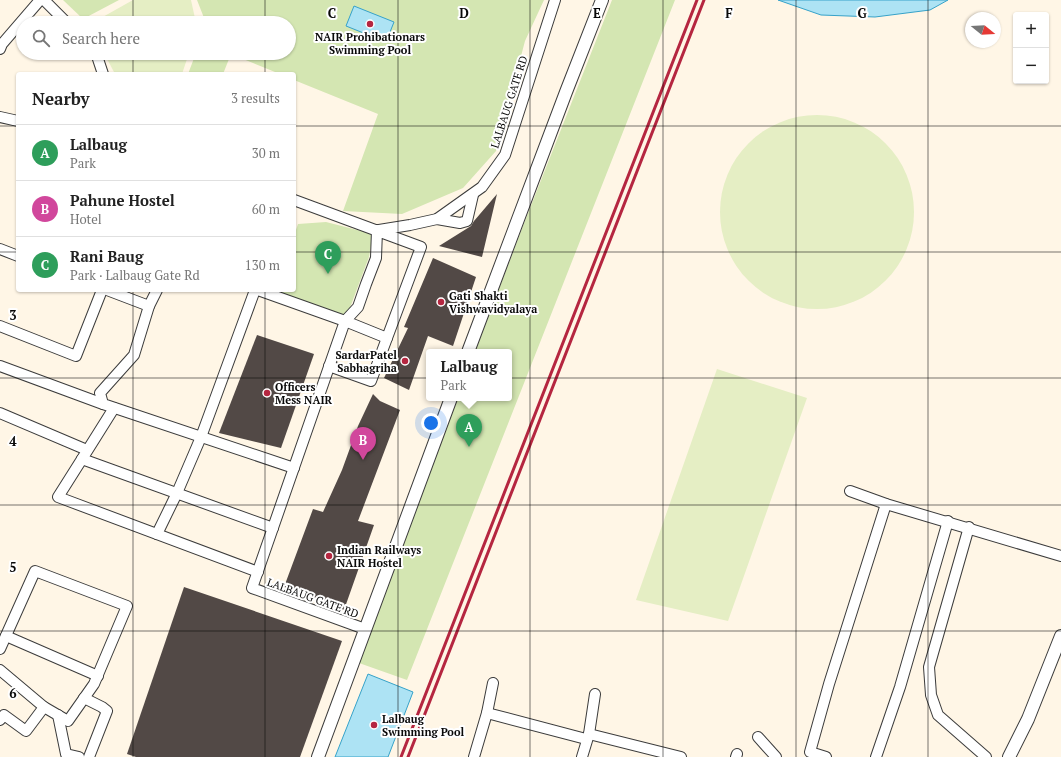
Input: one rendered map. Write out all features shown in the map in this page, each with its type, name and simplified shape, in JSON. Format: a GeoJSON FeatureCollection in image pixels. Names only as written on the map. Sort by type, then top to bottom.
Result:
{"type":"FeatureCollection","features":[{"type":"Feature","properties":{"kind":"street"},"geometry":{"type":"LineString","coordinates":[[26,16],[40,0]]}},
{"type":"Feature","properties":{"kind":"street"},"geometry":{"type":"LineString","coordinates":[[44,0],[60,16]]}},
{"type":"Feature","properties":{"kind":"street","name":"LALBAUG GATE RD"},"geometry":{"type":"LineString","coordinates":[[377,230],[437,219],[482,188],[505,155],[555,0]]}},
{"type":"Feature","properties":{"kind":"street"},"geometry":{"type":"LineString","coordinates":[[469,349],[602,0]]}},
{"type":"Feature","properties":{"kind":"street"},"geometry":{"type":"LineString","coordinates":[[493,285],[502,272],[608,0]]}},
{"type":"Feature","properties":{"kind":"street"},"geometry":{"type":"LineString","coordinates":[[0,49],[2,44],[16,28]]}},
{"type":"Feature","properties":{"kind":"street"},"geometry":{"type":"LineString","coordinates":[[98,60],[102,72]]}},
{"type":"Feature","properties":{"kind":"street"},"geometry":{"type":"LineString","coordinates":[[0,117],[16,121]]}},
{"type":"Feature","properties":{"kind":"street"},"geometry":{"type":"LineString","coordinates":[[437,219],[460,223],[467,221],[473,195]]}},
{"type":"Feature","properties":{"kind":"street"},"geometry":{"type":"LineString","coordinates":[[296,201],[421,247],[370,381],[329,366]]}},
{"type":"Feature","properties":{"kind":"street"},"geometry":{"type":"LineString","coordinates":[[114,408],[58,497],[258,572],[344,321],[358,307],[376,258],[377,230]]}},
{"type":"Feature","properties":{"kind":"street"},"geometry":{"type":"LineString","coordinates":[[0,250],[16,255]]}},
{"type":"Feature","properties":{"kind":"street"},"geometry":{"type":"LineString","coordinates":[[0,326],[76,356],[101,292]]}},
{"type":"Feature","properties":{"kind":"street"},"geometry":{"type":"LineString","coordinates":[[112,292],[149,306]]}},
{"type":"Feature","properties":{"kind":"street"},"geometry":{"type":"LineString","coordinates":[[103,404],[100,393],[134,355],[149,306],[156,292]]}},
{"type":"Feature","properties":{"kind":"street"},"geometry":{"type":"LineString","coordinates":[[156,534],[177,493],[201,437],[254,292]]}},
{"type":"Feature","properties":{"kind":"street"},"geometry":{"type":"LineString","coordinates":[[264,292],[387,338]]}},
{"type":"Feature","properties":{"kind":"street"},"geometry":{"type":"LineString","coordinates":[[0,366],[114,408],[294,468]]}},
{"type":"Feature","properties":{"kind":"street"},"geometry":{"type":"LineString","coordinates":[[318,757],[450,401]]}},
{"type":"Feature","properties":{"kind":"street"},"geometry":{"type":"LineString","coordinates":[[0,413],[85,454],[177,493],[273,528]]}},
{"type":"Feature","properties":{"kind":"street"},"geometry":{"type":"LineString","coordinates":[[850,491],[886,504],[948,521],[1061,556]]}},
{"type":"Feature","properties":{"kind":"street"},"geometry":{"type":"LineString","coordinates":[[826,757],[810,752],[829,684],[886,504]]}},
{"type":"Feature","properties":{"kind":"street"},"geometry":{"type":"LineString","coordinates":[[876,757],[900,687],[948,521]]}},
{"type":"Feature","properties":{"kind":"street"},"geometry":{"type":"LineString","coordinates":[[969,528],[929,667],[929,679],[931,695],[938,715],[986,757]]}},
{"type":"Feature","properties":{"kind":"street"},"geometry":{"type":"LineString","coordinates":[[0,650],[35,571],[127,606],[94,684],[68,721],[44,707],[0,670]]}},
{"type":"Feature","properties":{"kind":"street","name":"LALBAUG GATE RD"},"geometry":{"type":"LineString","coordinates":[[258,572],[252,588],[365,629]]}},
{"type":"Feature","properties":{"kind":"street"},"geometry":{"type":"LineString","coordinates":[[6,636],[98,676]]}},
{"type":"Feature","properties":{"kind":"street"},"geometry":{"type":"LineString","coordinates":[[1009,757],[1028,719],[1061,636]]}},
{"type":"Feature","properties":{"kind":"street"},"geometry":{"type":"LineString","coordinates":[[474,757],[487,713],[493,683]]}},
{"type":"Feature","properties":{"kind":"street"},"geometry":{"type":"LineString","coordinates":[[582,757],[588,736],[595,694]]}},
{"type":"Feature","properties":{"kind":"street"},"geometry":{"type":"LineString","coordinates":[[84,698],[107,711],[89,757]]}},
{"type":"Feature","properties":{"kind":"street"},"geometry":{"type":"LineString","coordinates":[[0,720],[4,714],[26,731],[44,707]]}},
{"type":"Feature","properties":{"kind":"street"},"geometry":{"type":"LineString","coordinates":[[487,713],[588,736],[656,754],[681,757]]}},
{"type":"Feature","properties":{"kind":"street"},"geometry":{"type":"LineString","coordinates":[[58,715],[66,754],[79,757]]}},
{"type":"Feature","properties":{"kind":"street"},"geometry":{"type":"LineString","coordinates":[[758,737],[776,757]]}},
{"type":"Feature","properties":{"kind":"green space"},"geometry":{"type":"Polygon","coordinates":[[[63,0],[119,0],[89,16],[80,16],[63,0]]]}},
{"type":"Feature","properties":{"kind":"green space"},"geometry":{"type":"Polygon","coordinates":[[[133,0],[191,0],[194,16],[104,16],[133,0]]]}},
{"type":"Feature","properties":{"kind":"green space"},"geometry":{"type":"Polygon","coordinates":[[[197,0],[544,0],[525,41],[496,151],[463,188],[402,214],[343,211],[378,114],[296,81],[296,72],[275,72],[246,60],[296,60],[296,16],[203,16],[197,0]]]}},
{"type":"Feature","properties":{"kind":"green space"},"geometry":{"type":"Polygon","coordinates":[[[612,0],[675,0],[407,680],[359,663],[457,401],[512,401],[512,349],[476,349],[612,0]]]}},
{"type":"Feature","properties":{"kind":"green space"},"geometry":{"type":"Polygon","coordinates":[[[108,60],[187,60],[183,72],[114,72],[108,60]]]}},
{"type":"Feature","properties":{"kind":"green space"},"geometry":{"type":"Polygon","coordinates":[[[193,60],[229,60],[224,72],[189,72],[193,60]]]}},
{"type":"Feature","properties":{"kind":"green space"},"geometry":{"type":"Polygon","coordinates":[[[807,115],[827,115],[845,119],[863,126],[886,143],[898,158],[907,175],[914,202],[914,222],[907,249],[898,266],[886,281],[871,293],[854,302],[827,309],[807,309],[789,305],[771,298],[755,287],[742,274],[731,258],[724,240],[720,222],[720,202],[724,184],[731,166],[742,150],[755,137],[771,126],[789,119],[807,115]]]}},
{"type":"Feature","properties":{"kind":"green space"},"geometry":{"type":"Polygon","coordinates":[[[326,222],[373,234],[369,257],[345,321],[276,292],[296,292],[296,230],[298,224],[326,222]]]}},
{"type":"Feature","properties":{"kind":"green space"},"geometry":{"type":"Polygon","coordinates":[[[717,369],[807,398],[728,621],[636,600],[717,369]]]}},
{"type":"Feature","properties":{"kind":"water"},"geometry":{"type":"Polygon","coordinates":[[[778,0],[948,0],[930,10],[875,17],[821,15],[778,0]]]}},
{"type":"Feature","properties":{"kind":"water","name":"NAIR Prohibationars Swimming Pool"},"geometry":{"type":"Polygon","coordinates":[[[354,6],[394,22],[386,42],[346,26],[354,6]]]}},
{"type":"Feature","properties":{"kind":"water","name":"Lalbaug Swimming Pool"},"geometry":{"type":"Polygon","coordinates":[[[368,674],[413,692],[388,757],[335,757],[368,674]]]}},
{"type":"Feature","properties":{"kind":"building"},"geometry":{"type":"Polygon","coordinates":[[[497,194],[482,257],[439,246],[471,226],[497,194]]]}},
{"type":"Feature","properties":{"kind":"building","name":"Gati Shakti Vishwavidyalaya"},"geometry":{"type":"Polygon","coordinates":[[[433,258],[476,277],[453,346],[428,336],[409,390],[384,378],[408,328],[404,327],[433,258]]]}},
{"type":"Feature","properties":{"kind":"building","name":"Officers Mess NAIR"},"geometry":{"type":"Polygon","coordinates":[[[257,335],[314,354],[281,448],[219,433],[257,335]]]}},
{"type":"Feature","properties":{"kind":"building"},"geometry":{"type":"Polygon","coordinates":[[[373,394],[380,401],[400,410],[358,521],[374,525],[344,610],[284,587],[313,509],[323,512],[342,470],[358,426],[373,394]]]}},
{"type":"Feature","properties":{"kind":"building"},"geometry":{"type":"Polygon","coordinates":[[[184,587],[342,641],[300,757],[136,757],[127,754],[184,587]]]}},
{"type":"Feature","properties":{"kind":"railway"},"geometry":{"type":"LineString","coordinates":[[401,757],[697,0]]}},
{"type":"Feature","properties":{"kind":"railway"},"geometry":{"type":"LineString","coordinates":[[408,757],[704,0]]}},
{"type":"Feature","properties":{"kind":"place","name":"NAIR Prohibationars Swimming Pool"},"geometry":{"type":"Point","coordinates":[370,24]}},
{"type":"Feature","properties":{"kind":"place","name":"Rani Baug"},"geometry":{"type":"Point","coordinates":[328,274]}},
{"type":"Feature","properties":{"kind":"place","name":"Gati Shakti Vishwavidyalaya"},"geometry":{"type":"Point","coordinates":[441,302]}},
{"type":"Feature","properties":{"kind":"place","name":"SardarPatel Sabhagriha"},"geometry":{"type":"Point","coordinates":[405,361]}},
{"type":"Feature","properties":{"kind":"place","name":"Officers Mess NAIR"},"geometry":{"type":"Point","coordinates":[267,393]}},
{"type":"Feature","properties":{"kind":"place","name":"Lalbaug"},"geometry":{"type":"Point","coordinates":[469,447]}},
{"type":"Feature","properties":{"kind":"place","name":"Pahune Hostel"},"geometry":{"type":"Point","coordinates":[363,460]}},
{"type":"Feature","properties":{"kind":"place","name":"Indian Railways NAIR Hostel"},"geometry":{"type":"Point","coordinates":[329,556]}},
{"type":"Feature","properties":{"kind":"place","name":"Lalbaug Swimming Pool"},"geometry":{"type":"Point","coordinates":[374,725]}}]}
